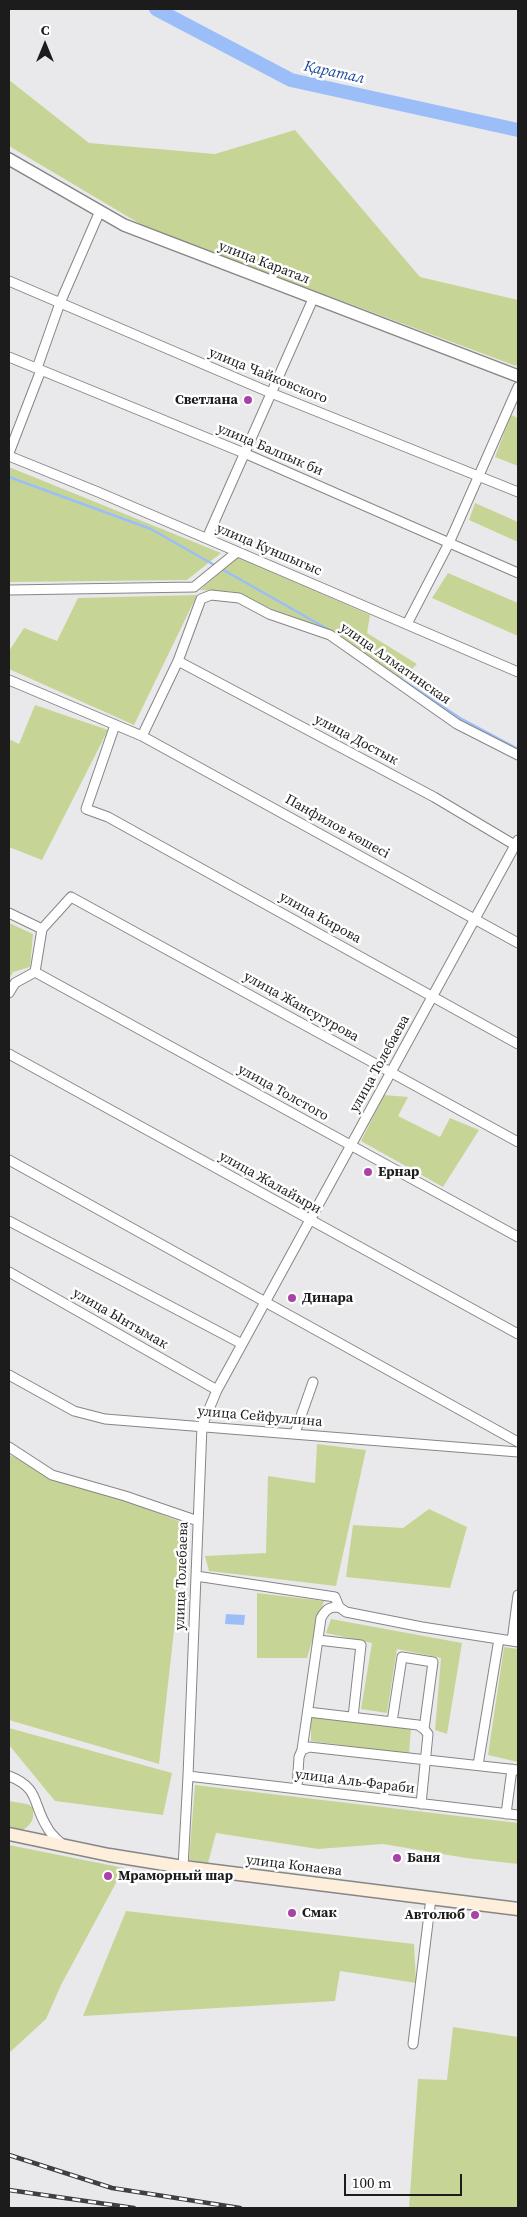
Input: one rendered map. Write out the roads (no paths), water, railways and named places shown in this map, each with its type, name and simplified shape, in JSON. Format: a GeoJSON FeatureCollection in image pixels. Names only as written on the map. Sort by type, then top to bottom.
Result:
{"type":"FeatureCollection","features":[{"type":"Feature","properties":{"kind":"main road","name":"улица Конаева"},"geometry":{"type":"LineString","coordinates":[[9,1834],[183,1867],[518,1909]]}},
{"type":"Feature","properties":{"kind":"street","name":"улица Каратал"},"geometry":{"type":"LineString","coordinates":[[9,159],[124,225],[518,376]]}},
{"type":"Feature","properties":{"kind":"street"},"geometry":{"type":"LineString","coordinates":[[9,455],[60,303],[100,211]]}},
{"type":"Feature","properties":{"kind":"street","name":"улица Чайковского"},"geometry":{"type":"LineString","coordinates":[[9,281],[271,393],[479,474],[518,492]]}},
{"type":"Feature","properties":{"kind":"street"},"geometry":{"type":"LineString","coordinates":[[207,538],[313,299]]}},
{"type":"Feature","properties":{"kind":"street","name":"улица Балпык би"},"geometry":{"type":"LineString","coordinates":[[9,357],[244,454],[518,574]]}},
{"type":"Feature","properties":{"kind":"street"},"geometry":{"type":"LineString","coordinates":[[407,624],[448,543],[518,387]]}},
{"type":"Feature","properties":{"kind":"street","name":"улица Куншыгыс"},"geometry":{"type":"LineString","coordinates":[[9,455],[518,672]]}},
{"type":"Feature","properties":{"kind":"street"},"geometry":{"type":"LineString","coordinates":[[9,590],[194,587],[237,552]]}},
{"type":"Feature","properties":{"kind":"street","name":"улица Алматинская"},"geometry":{"type":"LineString","coordinates":[[178,661],[201,599],[211,595],[239,598],[270,614],[330,635],[456,724],[518,754]]}},
{"type":"Feature","properties":{"kind":"street"},"geometry":{"type":"LineString","coordinates":[[142,736],[178,661]]}},
{"type":"Feature","properties":{"kind":"street","name":"улица Достык"},"geometry":{"type":"LineString","coordinates":[[178,661],[434,797],[517,844]]}},
{"type":"Feature","properties":{"kind":"street","name":"Панфилов көшесі"},"geometry":{"type":"LineString","coordinates":[[9,680],[142,736],[518,943]]}},
{"type":"Feature","properties":{"kind":"street","name":"улица Кирова"},"geometry":{"type":"LineString","coordinates":[[115,725],[86,808],[108,817],[518,1044]]}},
{"type":"Feature","properties":{"kind":"street","name":"улица Толебаева"},"geometry":{"type":"LineString","coordinates":[[183,1867],[202,1426],[217,1390],[517,844]]}},
{"type":"Feature","properties":{"kind":"street","name":"улица Жансугурова"},"geometry":{"type":"LineString","coordinates":[[42,930],[71,897],[518,1142]]}},
{"type":"Feature","properties":{"kind":"street"},"geometry":{"type":"LineString","coordinates":[[9,913],[42,930],[35,972],[15,983],[9,993]]}},
{"type":"Feature","properties":{"kind":"street","name":"улица Толстого"},"geometry":{"type":"LineString","coordinates":[[35,972],[518,1237]]}},
{"type":"Feature","properties":{"kind":"street","name":"улица Жалайыри"},"geometry":{"type":"LineString","coordinates":[[9,1054],[518,1334]]}},
{"type":"Feature","properties":{"kind":"street"},"geometry":{"type":"LineString","coordinates":[[9,1160],[518,1442]]}},
{"type":"Feature","properties":{"kind":"street"},"geometry":{"type":"LineString","coordinates":[[9,1222],[242,1344]]}},
{"type":"Feature","properties":{"kind":"street","name":"улица Ынтымак"},"geometry":{"type":"LineString","coordinates":[[9,1272],[217,1390]]}},
{"type":"Feature","properties":{"kind":"street","name":"улица Сейфуллина"},"geometry":{"type":"LineString","coordinates":[[9,1375],[74,1411],[105,1419],[518,1452]]}},
{"type":"Feature","properties":{"kind":"street"},"geometry":{"type":"LineString","coordinates":[[296,1434],[313,1382]]}},
{"type":"Feature","properties":{"kind":"street"},"geometry":{"type":"LineString","coordinates":[[9,1447],[52,1475],[125,1496],[198,1521]]}},
{"type":"Feature","properties":{"kind":"street"},"geometry":{"type":"LineString","coordinates":[[196,1576],[335,1597],[339,1607],[346,1612],[515,1641],[518,1595]]}},
{"type":"Feature","properties":{"kind":"street"},"geometry":{"type":"LineString","coordinates":[[297,1788],[299,1757],[302,1750],[321,1618],[330,1607],[339,1607]]}},
{"type":"Feature","properties":{"kind":"street"},"geometry":{"type":"LineString","coordinates":[[478,1765],[500,1639]]}},
{"type":"Feature","properties":{"kind":"street"},"geometry":{"type":"LineString","coordinates":[[318,1640],[361,1645],[353,1717]]}},
{"type":"Feature","properties":{"kind":"street"},"geometry":{"type":"LineString","coordinates":[[392,1722],[402,1656],[433,1662],[424,1729]]}},
{"type":"Feature","properties":{"kind":"street"},"geometry":{"type":"LineString","coordinates":[[308,1712],[418,1725],[424,1729],[428,1734],[421,1804]]}},
{"type":"Feature","properties":{"kind":"street"},"geometry":{"type":"LineString","coordinates":[[302,1750],[309,1747],[515,1769],[506,1814]]}},
{"type":"Feature","properties":{"kind":"street"},"geometry":{"type":"LineString","coordinates":[[9,1776],[25,1783],[36,1799],[47,1828],[63,1845]]}},
{"type":"Feature","properties":{"kind":"street","name":"улица Аль-Фараби"},"geometry":{"type":"LineString","coordinates":[[188,1776],[518,1815]]}},
{"type":"Feature","properties":{"kind":"street"},"geometry":{"type":"LineString","coordinates":[[413,2044],[431,1898]]}},
{"type":"Feature","properties":{"kind":"water"},"geometry":{"type":"Polygon","coordinates":[[[226,1614],[245,1615],[244,1625],[225,1624],[226,1614]]]}},
{"type":"Feature","properties":{"kind":"waterway","name":"Қаратал"},"geometry":{"type":"LineString","coordinates":[[156,9],[291,80],[518,130]]}},
{"type":"Feature","properties":{"kind":"waterway"},"geometry":{"type":"LineString","coordinates":[[9,477],[151,529],[216,566]]}},
{"type":"Feature","properties":{"kind":"waterway"},"geometry":{"type":"LineString","coordinates":[[220,568],[331,631]]}},
{"type":"Feature","properties":{"kind":"waterway"},"geometry":{"type":"LineString","coordinates":[[368,657],[460,718],[518,749]]}},
{"type":"Feature","properties":{"kind":"railway"},"geometry":{"type":"LineString","coordinates":[[9,2155],[112,2188],[240,2208]]}},
{"type":"Feature","properties":{"kind":"railway"},"geometry":{"type":"LineString","coordinates":[[9,2190],[134,2208]]}},
{"type":"Feature","properties":{"kind":"place","name":"Светлана"},"geometry":{"type":"Point","coordinates":[248,400]}},
{"type":"Feature","properties":{"kind":"place","name":"Ернар"},"geometry":{"type":"Point","coordinates":[368,1172]}},
{"type":"Feature","properties":{"kind":"place","name":"Динара"},"geometry":{"type":"Point","coordinates":[292,1298]}},
{"type":"Feature","properties":{"kind":"place","name":"Баня"},"geometry":{"type":"Point","coordinates":[397,1858]}},
{"type":"Feature","properties":{"kind":"place","name":"Мраморный шар"},"geometry":{"type":"Point","coordinates":[108,1876]}},
{"type":"Feature","properties":{"kind":"place","name":"Смак"},"geometry":{"type":"Point","coordinates":[292,1913]}},
{"type":"Feature","properties":{"kind":"place","name":"Автолюб"},"geometry":{"type":"Point","coordinates":[475,1915]}}]}
